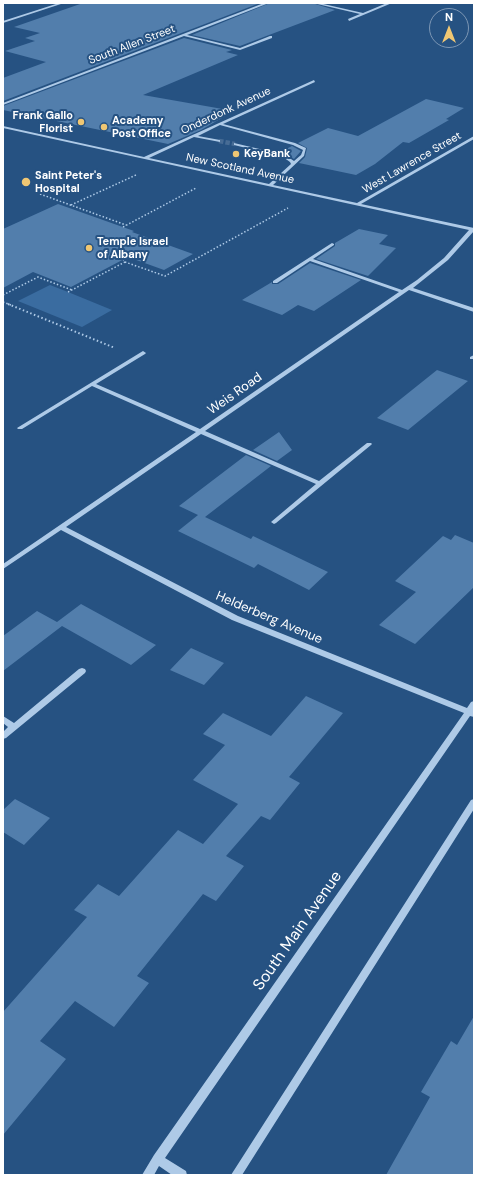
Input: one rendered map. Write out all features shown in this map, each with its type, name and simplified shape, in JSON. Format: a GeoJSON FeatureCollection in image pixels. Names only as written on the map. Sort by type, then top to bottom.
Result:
{"type":"FeatureCollection","features":[{"type":"Feature","properties":{"kind":"street"},"geometry":{"type":"LineString","coordinates":[[3,22],[62,3]]}},
{"type":"Feature","properties":{"kind":"street","name":"South Allen Street"},"geometry":{"type":"LineString","coordinates":[[3,104],[267,3]]}},
{"type":"Feature","properties":{"kind":"street"},"geometry":{"type":"LineString","coordinates":[[315,3],[364,14]]}},
{"type":"Feature","properties":{"kind":"street"},"geometry":{"type":"LineString","coordinates":[[349,20],[390,3]]}},
{"type":"Feature","properties":{"kind":"street"},"geometry":{"type":"LineString","coordinates":[[184,35],[240,49],[271,37]]}},
{"type":"Feature","properties":{"kind":"street","name":"Onderdonk Avenue"},"geometry":{"type":"LineString","coordinates":[[145,158],[314,81]]}},
{"type":"Feature","properties":{"kind":"street"},"geometry":{"type":"LineString","coordinates":[[219,124],[294,144],[304,149],[304,154],[270,185]]}},
{"type":"Feature","properties":{"kind":"street","name":"New Scotland Avenue"},"geometry":{"type":"LineString","coordinates":[[3,127],[473,230]]}},
{"type":"Feature","properties":{"kind":"street"},"geometry":{"type":"LineString","coordinates":[[194,136],[219,141]]}},
{"type":"Feature","properties":{"kind":"street","name":"West Lawrence Street"},"geometry":{"type":"LineString","coordinates":[[358,204],[474,137]]}},
{"type":"Feature","properties":{"kind":"street"},"geometry":{"type":"LineString","coordinates":[[235,144],[284,156],[292,161],[293,164],[290,168]]}},
{"type":"Feature","properties":{"kind":"street","name":"Weis Road"},"geometry":{"type":"LineString","coordinates":[[3,567],[409,288],[446,258],[473,230]]}},
{"type":"Feature","properties":{"kind":"street"},"geometry":{"type":"LineString","coordinates":[[275,282],[332,244]]}},
{"type":"Feature","properties":{"kind":"street"},"geometry":{"type":"LineString","coordinates":[[309,259],[403,292]]}},
{"type":"Feature","properties":{"kind":"street"},"geometry":{"type":"LineString","coordinates":[[409,288],[474,310]]}},
{"type":"Feature","properties":{"kind":"street"},"geometry":{"type":"LineString","coordinates":[[20,428],[143,352]]}},
{"type":"Feature","properties":{"kind":"street"},"geometry":{"type":"LineString","coordinates":[[92,384],[320,484]]}},
{"type":"Feature","properties":{"kind":"street"},"geometry":{"type":"LineString","coordinates":[[274,522],[369,444]]}},
{"type":"Feature","properties":{"kind":"street","name":"Helderberg Avenue"},"geometry":{"type":"LineString","coordinates":[[61,527],[235,618],[471,713]]}},
{"type":"Feature","properties":{"kind":"street"},"geometry":{"type":"LineString","coordinates":[[3,736],[82,672]]}},
{"type":"Feature","properties":{"kind":"street","name":"South Main Avenue"},"geometry":{"type":"LineString","coordinates":[[146,1175],[471,713],[474,704]]}},
{"type":"Feature","properties":{"kind":"street"},"geometry":{"type":"LineString","coordinates":[[3,719],[14,727]]}},
{"type":"Feature","properties":{"kind":"street"},"geometry":{"type":"LineString","coordinates":[[236,1175],[474,802]]}},
{"type":"Feature","properties":{"kind":"street"},"geometry":{"type":"LineString","coordinates":[[158,1159],[182,1175]]}},
{"type":"Feature","properties":{"kind":"path"},"geometry":{"type":"LineString","coordinates":[[71,205],[139,174]]}},
{"type":"Feature","properties":{"kind":"path"},"geometry":{"type":"LineString","coordinates":[[123,227],[196,188]]}},
{"type":"Feature","properties":{"kind":"path"},"geometry":{"type":"LineString","coordinates":[[40,194],[126,225]]}},
{"type":"Feature","properties":{"kind":"path"},"geometry":{"type":"LineString","coordinates":[[123,259],[125,262],[165,276],[294,204]]}},
{"type":"Feature","properties":{"kind":"path"},"geometry":{"type":"LineString","coordinates":[[68,292],[125,262]]}},
{"type":"Feature","properties":{"kind":"path"},"geometry":{"type":"LineString","coordinates":[[3,295],[38,277],[72,290]]}},
{"type":"Feature","properties":{"kind":"path"},"geometry":{"type":"LineString","coordinates":[[3,302],[98,341]]}},
{"type":"Feature","properties":{"kind":"shaded area"},"geometry":{"type":"Polygon","coordinates":[[[50,285],[112,310],[82,327],[18,301],[50,285]]]}},
{"type":"Feature","properties":{"kind":"building"},"geometry":{"type":"Polygon","coordinates":[[[83,3],[260,3],[3,101],[3,78],[46,62],[5,51],[35,41],[25,38],[40,33],[14,27],[83,3]]]}},
{"type":"Feature","properties":{"kind":"building"},"geometry":{"type":"Polygon","coordinates":[[[270,3],[312,3],[335,10],[240,46],[192,35],[270,3]]]}},
{"type":"Feature","properties":{"kind":"building"},"geometry":{"type":"Polygon","coordinates":[[[184,38],[232,50],[226,52],[238,55],[143,95],[234,111],[201,130],[168,144],[3,110],[3,106],[184,38]]]}},
{"type":"Feature","properties":{"kind":"building"},"geometry":{"type":"Polygon","coordinates":[[[426,99],[464,108],[446,119],[449,120],[409,143],[403,142],[375,164],[356,175],[299,163],[305,157],[307,148],[298,143],[328,128],[358,136],[426,99]]]}},
{"type":"Feature","properties":{"kind":"building"},"geometry":{"type":"Polygon","coordinates":[[[292,146],[301,151],[294,159],[280,152],[292,146]]]}},
{"type":"Feature","properties":{"kind":"building","name":"Temple Israel of Albany"},"geometry":{"type":"Polygon","coordinates":[[[58,204],[193,254],[164,270],[128,257],[71,287],[33,272],[3,288],[3,229],[58,204]]]}},
{"type":"Feature","properties":{"kind":"building"},"geometry":{"type":"Polygon","coordinates":[[[359,229],[388,235],[379,244],[396,248],[368,276],[316,259],[335,246],[335,243],[359,229]]]}},
{"type":"Feature","properties":{"kind":"building"},"geometry":{"type":"Polygon","coordinates":[[[310,263],[361,280],[314,311],[298,305],[282,315],[242,300],[272,282],[272,284],[278,284],[310,263]]]}},
{"type":"Feature","properties":{"kind":"building"},"geometry":{"type":"Polygon","coordinates":[[[437,370],[468,381],[408,430],[377,418],[437,370]]]}},
{"type":"Feature","properties":{"kind":"building"},"geometry":{"type":"Polygon","coordinates":[[[279,432],[292,450],[277,461],[253,450],[279,432]]]}},
{"type":"Feature","properties":{"kind":"building"},"geometry":{"type":"Polygon","coordinates":[[[246,455],[271,466],[205,517],[251,539],[253,536],[328,572],[309,590],[258,564],[254,568],[178,531],[198,515],[179,506],[246,455]]]}},
{"type":"Feature","properties":{"kind":"building"},"geometry":{"type":"Polygon","coordinates":[[[455,535],[474,543],[474,587],[415,644],[379,625],[416,592],[395,581],[443,536],[451,540],[455,535]]]}},
{"type":"Feature","properties":{"kind":"building"},"geometry":{"type":"Polygon","coordinates":[[[81,604],[156,645],[131,665],[62,626],[3,671],[3,636],[37,611],[57,622],[81,604]]]}},
{"type":"Feature","properties":{"kind":"building"},"geometry":{"type":"Polygon","coordinates":[[[191,648],[224,663],[204,685],[170,670],[191,648]]]}},
{"type":"Feature","properties":{"kind":"building"},"geometry":{"type":"Polygon","coordinates":[[[306,696],[343,713],[289,777],[300,783],[270,820],[261,816],[226,856],[244,866],[216,901],[203,894],[137,976],[149,983],[114,1027],[75,1001],[40,1041],[66,1059],[3,1135],[3,1012],[87,917],[74,910],[98,884],[119,896],[178,830],[203,844],[238,804],[193,780],[225,745],[203,734],[223,713],[271,736],[306,696]]]}},
{"type":"Feature","properties":{"kind":"building"},"geometry":{"type":"Polygon","coordinates":[[[15,799],[50,818],[24,845],[3,832],[3,810],[15,799]]]}},
{"type":"Feature","properties":{"kind":"building"},"geometry":{"type":"Polygon","coordinates":[[[474,1016],[474,1175],[386,1175],[430,1097],[421,1092],[451,1041],[457,1045],[474,1016]]]}},
{"type":"Feature","properties":{"kind":"tunnel"},"geometry":{"type":"LineString","coordinates":[[219,141],[235,144]]}},
{"type":"Feature","properties":{"kind":"place","name":"Frank Gallo Florist"},"geometry":{"type":"Point","coordinates":[81,122]}},
{"type":"Feature","properties":{"kind":"place","name":"Academy Post Office"},"geometry":{"type":"Point","coordinates":[104,127]}},
{"type":"Feature","properties":{"kind":"place","name":"KeyBank"},"geometry":{"type":"Point","coordinates":[236,154]}},
{"type":"Feature","properties":{"kind":"place","name":"Saint Peter's Hospital"},"geometry":{"type":"Point","coordinates":[26,182]}},
{"type":"Feature","properties":{"kind":"place","name":"Temple Israel of Albany"},"geometry":{"type":"Point","coordinates":[89,248]}}]}
